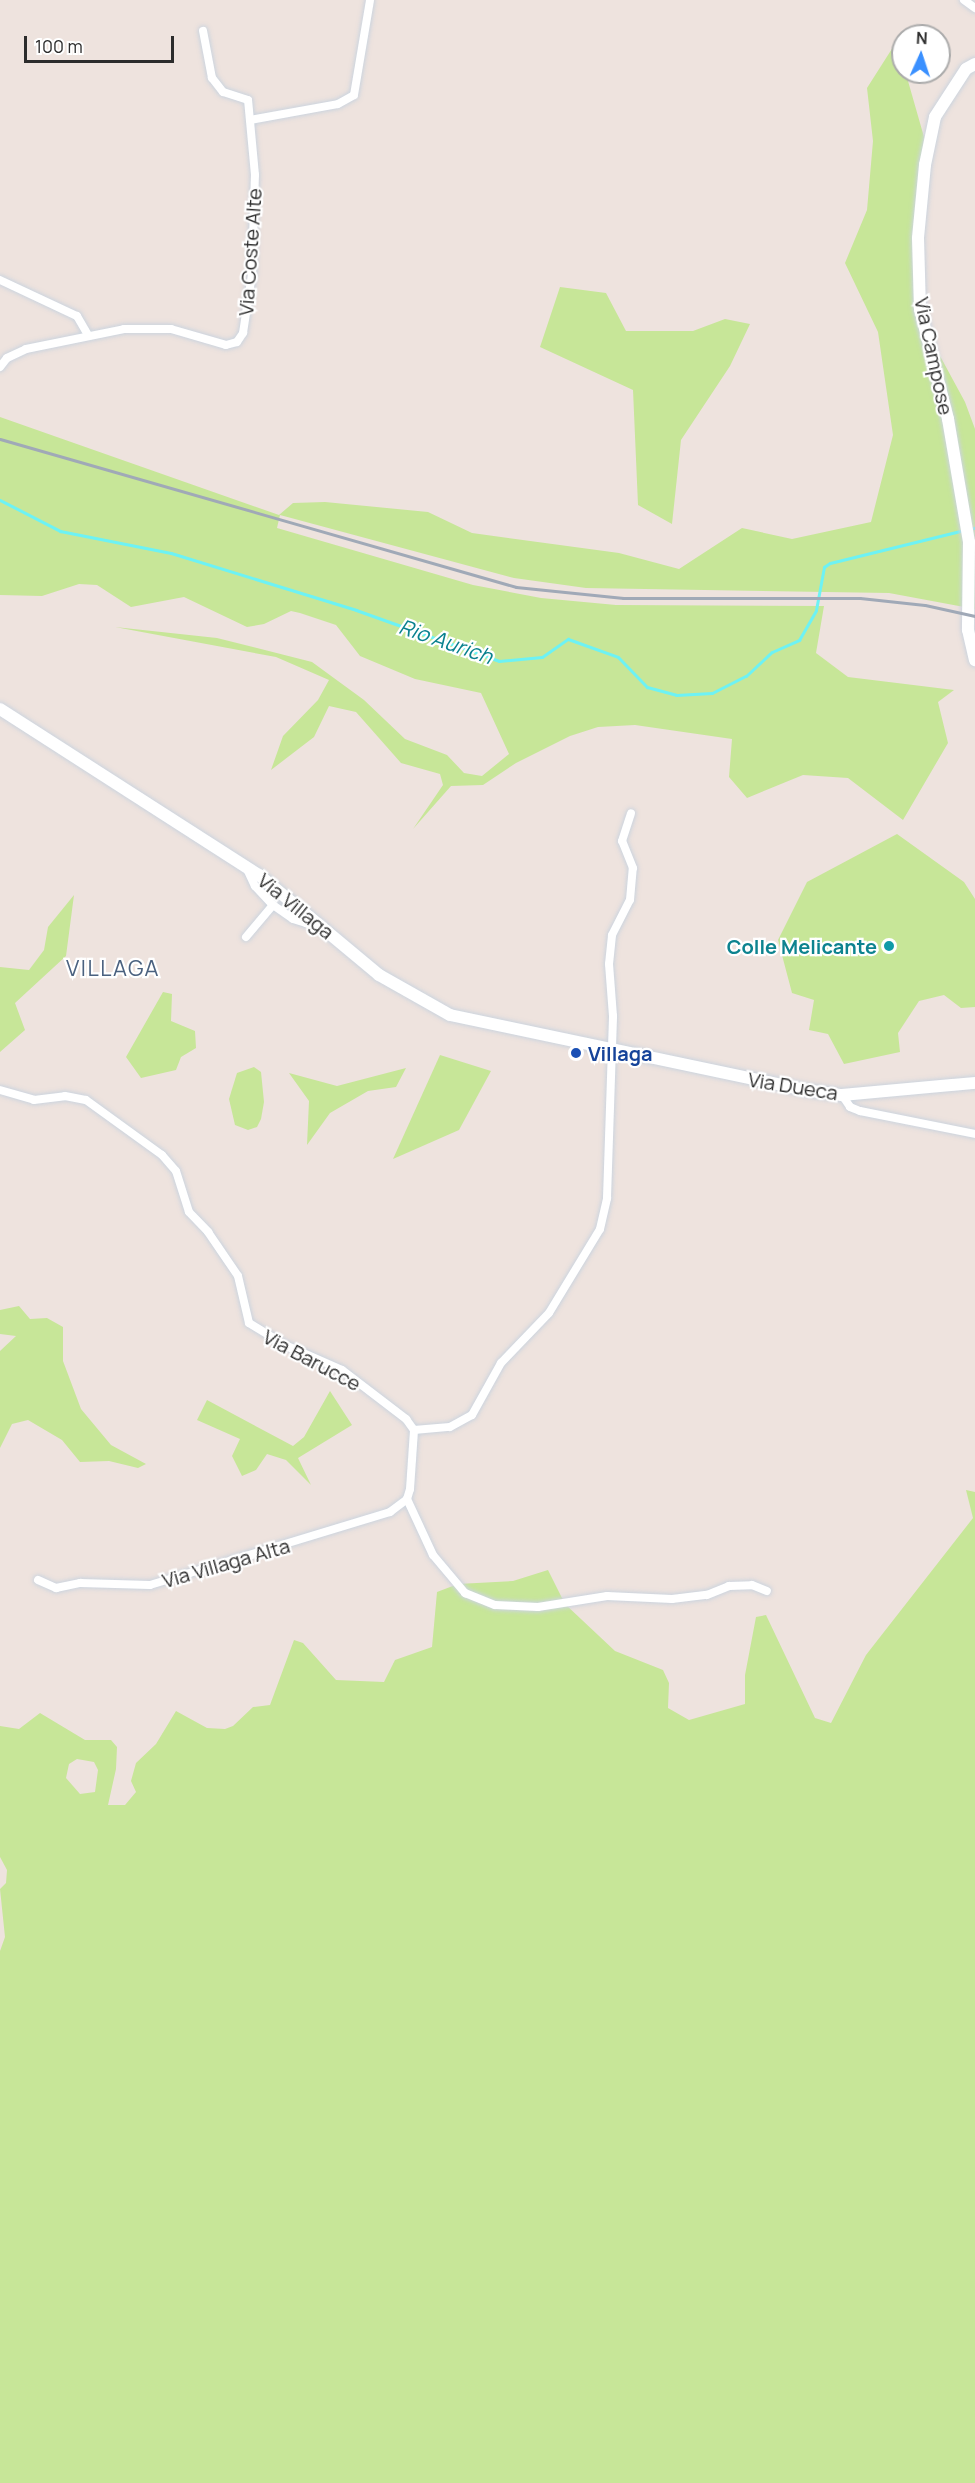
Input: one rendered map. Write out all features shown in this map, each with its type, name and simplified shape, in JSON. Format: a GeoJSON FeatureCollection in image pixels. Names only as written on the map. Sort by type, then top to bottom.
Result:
{"type":"FeatureCollection","features":[{"type":"Feature","properties":{"kind":"street"},"geometry":{"type":"LineString","coordinates":[[250,120],[338,104],[354,95],[370,0]]}},
{"type":"Feature","properties":{"kind":"street"},"geometry":{"type":"LineString","coordinates":[[964,0],[975,8]]}},
{"type":"Feature","properties":{"kind":"street","name":"Via Coste Alte"},"geometry":{"type":"LineString","coordinates":[[88,335],[152,327],[226,345],[237,342],[246,318],[252,274],[255,176],[248,100],[223,92],[212,78],[203,31]]}},
{"type":"Feature","properties":{"kind":"street","name":"Via Campose"},"geometry":{"type":"LineString","coordinates":[[975,64],[966,69],[935,117],[925,165],[918,238],[920,309],[948,419],[969,542],[968,630],[975,660]]}},
{"type":"Feature","properties":{"kind":"street"},"geometry":{"type":"LineString","coordinates":[[0,280],[77,316],[88,335],[26,349],[7,358],[0,367]]}},
{"type":"Feature","properties":{"kind":"street","name":"Via Villaga"},"geometry":{"type":"LineString","coordinates":[[0,709],[246,866],[380,975],[440,1011],[612,1052]]}},
{"type":"Feature","properties":{"kind":"street"},"geometry":{"type":"LineString","coordinates":[[631,813],[622,841],[633,868],[630,900],[612,935],[609,964],[612,1052],[607,1198],[600,1229],[549,1313],[501,1363],[472,1416],[450,1427],[414,1430],[407,1499],[433,1555],[465,1593],[495,1605],[538,1606],[607,1596],[672,1599],[740,1586],[767,1591]]}},
{"type":"Feature","properties":{"kind":"street"},"geometry":{"type":"LineString","coordinates":[[246,866],[255,886],[273,905],[300,921],[314,919]]}},
{"type":"Feature","properties":{"kind":"street"},"geometry":{"type":"LineString","coordinates":[[246,937],[273,905]]}},
{"type":"Feature","properties":{"kind":"street","name":"Via Dueca"},"geometry":{"type":"LineString","coordinates":[[612,1052],[842,1095],[975,1083]]}},
{"type":"Feature","properties":{"kind":"street","name":"Via Barucce"},"geometry":{"type":"LineString","coordinates":[[0,1090],[34,1100],[65,1096],[86,1100],[162,1155],[176,1171],[189,1212],[234,1268],[244,1292],[249,1323],[285,1345],[342,1370],[406,1419],[414,1430]]}},
{"type":"Feature","properties":{"kind":"street"},"geometry":{"type":"LineString","coordinates":[[842,1095],[850,1107],[860,1111],[975,1134]]}},
{"type":"Feature","properties":{"kind":"street","name":"Via Villaga Alta"},"geometry":{"type":"LineString","coordinates":[[38,1580],[57,1588],[80,1583],[150,1585],[375,1517],[407,1499]]}},
{"type":"Feature","properties":{"kind":"green space"},"geometry":{"type":"Polygon","coordinates":[[[891,50],[891,84],[909,84],[924,137],[914,308],[965,402],[975,429],[975,609],[889,593],[586,588],[514,578],[280,515],[277,528],[473,585],[541,598],[616,605],[824,606],[816,653],[848,677],[954,690],[938,702],[948,743],[903,820],[848,778],[803,775],[747,798],[729,777],[732,739],[635,725],[598,727],[570,736],[516,763],[483,785],[451,786],[413,829],[443,785],[440,774],[401,763],[356,712],[329,706],[314,737],[271,770],[283,736],[318,700],[329,680],[276,657],[115,627],[217,638],[312,662],[364,700],[405,739],[447,755],[464,773],[482,776],[509,754],[481,693],[415,679],[360,656],[336,625],[291,611],[264,624],[247,627],[184,597],[131,607],[97,585],[79,584],[42,596],[0,595],[0,417],[279,515],[293,503],[325,502],[428,512],[472,533],[619,553],[679,569],[742,528],[792,539],[871,522],[893,435],[878,332],[845,263],[867,210],[873,141],[867,88],[891,50]]]}},
{"type":"Feature","properties":{"kind":"green space"},"geometry":{"type":"Polygon","coordinates":[[[560,287],[606,293],[626,331],[693,331],[725,319],[750,324],[730,366],[681,440],[672,524],[638,505],[633,390],[540,347],[560,287]]]}},
{"type":"Feature","properties":{"kind":"green space"},"geometry":{"type":"Polygon","coordinates":[[[897,834],[964,882],[975,899],[975,1007],[961,1008],[944,995],[919,1001],[898,1033],[900,1052],[844,1064],[828,1034],[809,1030],[814,1000],[792,993],[778,940],[807,882],[897,834]]]}},
{"type":"Feature","properties":{"kind":"green space"},"geometry":{"type":"Polygon","coordinates":[[[74,895],[66,956],[15,1003],[25,1030],[0,1052],[0,967],[29,970],[44,950],[48,927],[74,895]]]}},
{"type":"Feature","properties":{"kind":"green space"},"geometry":{"type":"Polygon","coordinates":[[[163,992],[172,994],[171,1021],[195,1031],[196,1048],[181,1057],[176,1070],[141,1078],[126,1057],[163,992]]]}},
{"type":"Feature","properties":{"kind":"green space"},"geometry":{"type":"Polygon","coordinates":[[[440,1055],[491,1071],[459,1130],[393,1159],[440,1055]]]}},
{"type":"Feature","properties":{"kind":"green space"},"geometry":{"type":"Polygon","coordinates":[[[254,1067],[261,1072],[264,1102],[257,1127],[248,1130],[235,1125],[229,1099],[237,1073],[254,1067]]]}},
{"type":"Feature","properties":{"kind":"green space"},"geometry":{"type":"Polygon","coordinates":[[[406,1068],[396,1087],[368,1091],[330,1113],[307,1145],[309,1101],[289,1073],[337,1086],[406,1068]]]}},
{"type":"Feature","properties":{"kind":"green space"},"geometry":{"type":"Polygon","coordinates":[[[19,1306],[30,1319],[47,1318],[63,1327],[63,1361],[81,1409],[111,1445],[146,1464],[138,1468],[109,1461],[80,1462],[62,1440],[28,1420],[12,1424],[0,1448],[0,1351],[16,1336],[0,1334],[0,1310],[19,1306]]]}},
{"type":"Feature","properties":{"kind":"green space"},"geometry":{"type":"Polygon","coordinates":[[[330,1391],[352,1425],[298,1458],[311,1485],[286,1460],[267,1454],[256,1470],[242,1476],[232,1456],[240,1439],[197,1420],[207,1400],[293,1446],[304,1437],[330,1391]]]}},
{"type":"Feature","properties":{"kind":"green space"},"geometry":{"type":"Polygon","coordinates":[[[966,1490],[975,1492],[975,2483],[0,2483],[0,1951],[5,1937],[0,1889],[6,1883],[7,1870],[0,1857],[0,1726],[19,1729],[40,1713],[85,1740],[111,1740],[117,1747],[116,1769],[108,1805],[125,1805],[136,1792],[131,1781],[136,1763],[156,1744],[176,1711],[207,1728],[225,1729],[233,1726],[253,1707],[270,1705],[294,1640],[303,1643],[336,1680],[384,1682],[395,1660],[432,1647],[437,1592],[458,1584],[513,1581],[548,1570],[565,1604],[615,1651],[663,1670],[669,1683],[668,1708],[689,1720],[745,1704],[745,1675],[756,1617],[766,1615],[815,1718],[831,1723],[866,1655],[973,1518],[966,1490]],[[77,1759],[69,1764],[66,1778],[80,1794],[95,1792],[98,1770],[94,1762],[77,1759]]]}},
{"type":"Feature","properties":{"kind":"waterway","name":"Rio Aurich"},"geometry":{"type":"LineString","coordinates":[[0,500],[60,531],[171,553],[356,610],[499,661],[542,657],[568,639],[618,657],[647,687],[676,695],[712,693],[746,676],[772,652],[799,640],[816,610],[824,567],[830,563],[960,531]]}},
{"type":"Feature","properties":{"kind":"railway"},"geometry":{"type":"LineString","coordinates":[[0,439],[516,587],[623,598],[860,598],[925,605],[975,616]]}},
{"type":"Feature","properties":{"kind":"place","name":"Colle Melicante"},"geometry":{"type":"Point","coordinates":[889,946]}},
{"type":"Feature","properties":{"kind":"place","name":"Villaga"},"geometry":{"type":"Point","coordinates":[576,1053]}},
{"type":"Feature","properties":{"kind":"district","name":"VILLAGA"},"geometry":{"type":"Point","coordinates":[113,969]}}]}
